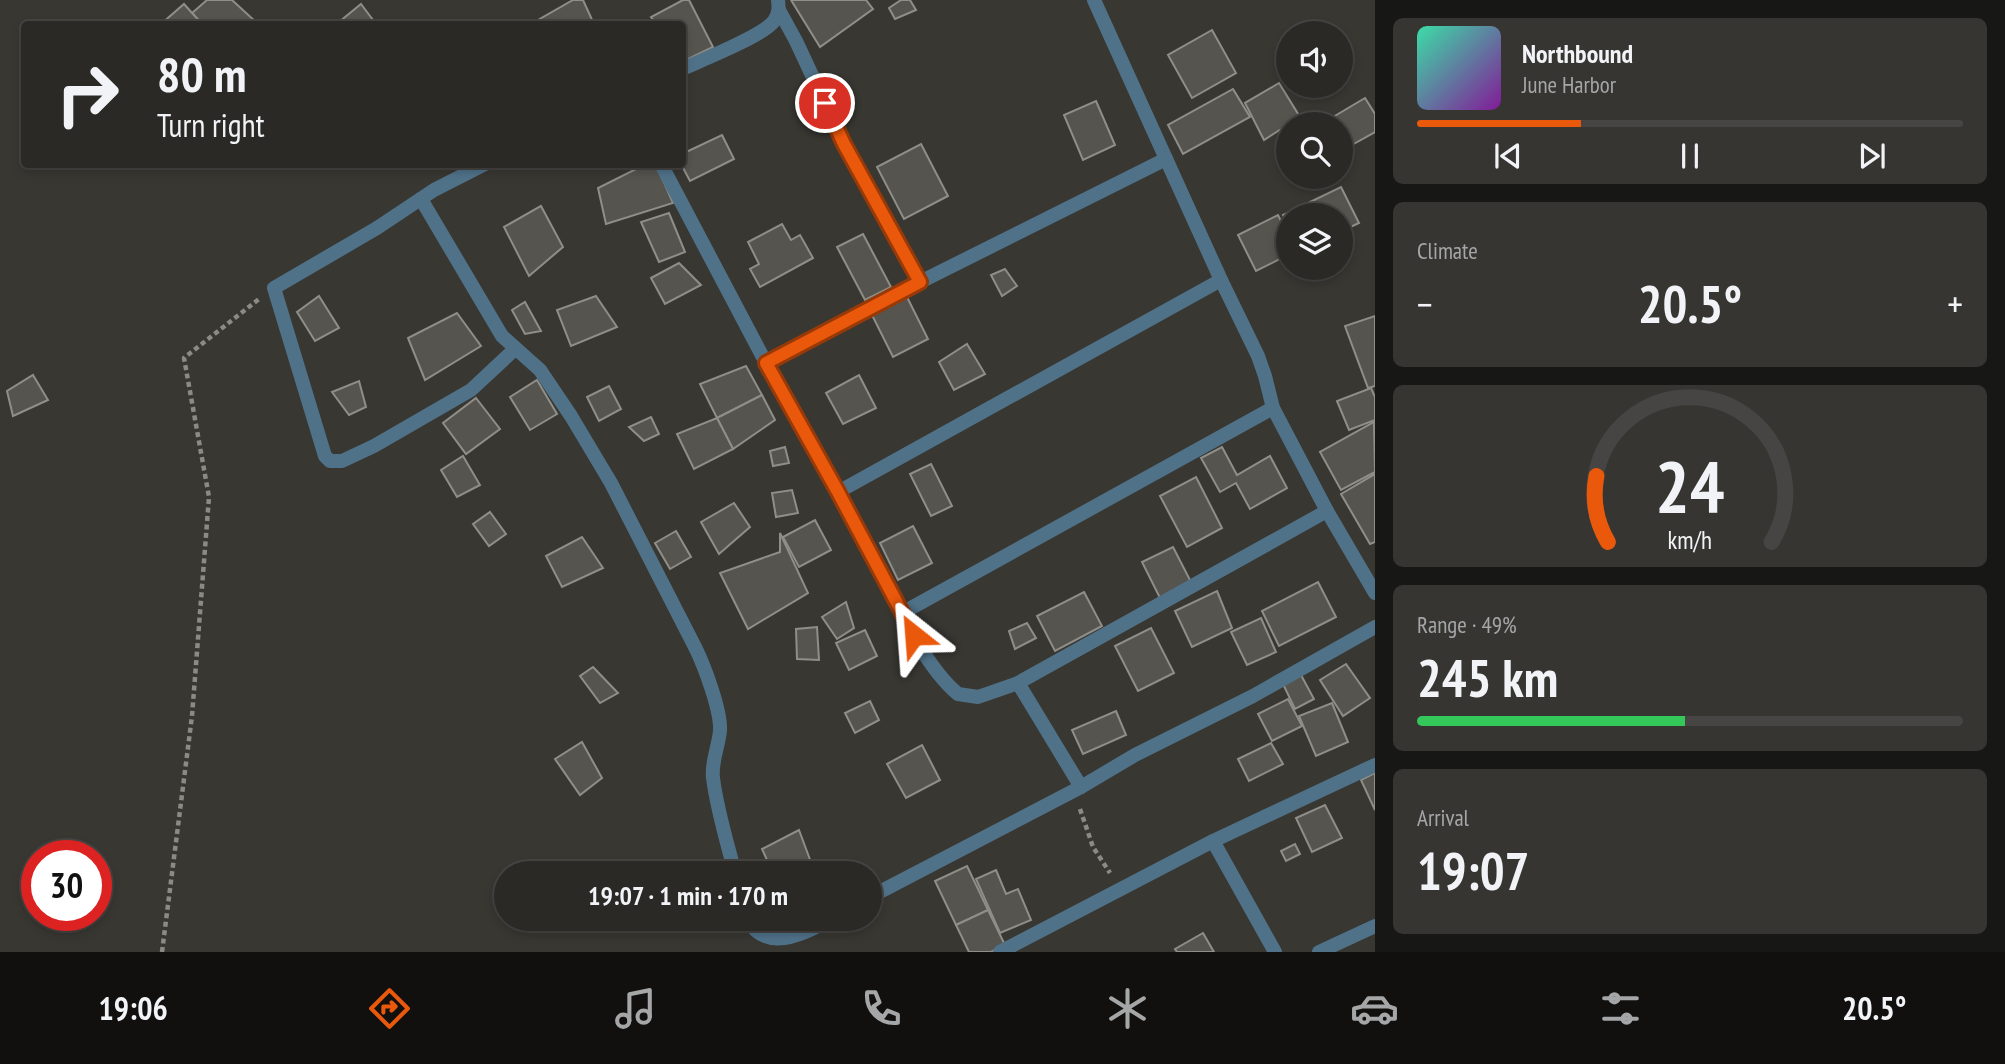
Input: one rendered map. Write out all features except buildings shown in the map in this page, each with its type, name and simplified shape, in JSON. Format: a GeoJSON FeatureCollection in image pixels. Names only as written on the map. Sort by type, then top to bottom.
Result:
{"type":"FeatureCollection","features":[{"type":"Feature","properties":{"kind":"street"},"geometry":{"type":"LineString","coordinates":[[1094,0],[1258,356],[1273,408],[1326,510],[1375,593]]}},
{"type":"Feature","properties":{"kind":"street"},"geometry":{"type":"LineString","coordinates":[[778,5],[844,144],[920,282]]}},
{"type":"Feature","properties":{"kind":"street"},"geometry":{"type":"LineString","coordinates":[[686,67],[759,33],[774,22],[778,5]]}},
{"type":"Feature","properties":{"kind":"street"},"geometry":{"type":"LineString","coordinates":[[766,363],[920,282],[1166,159]]}},
{"type":"Feature","properties":{"kind":"street"},"geometry":{"type":"LineString","coordinates":[[477,168],[434,190],[377,228],[274,288],[325,456],[330,461],[342,461],[374,446],[471,390],[515,349]]}},
{"type":"Feature","properties":{"kind":"street"},"geometry":{"type":"LineString","coordinates":[[663,168],[902,613],[929,659],[958,694],[978,696],[1018,683],[1326,510]]}},
{"type":"Feature","properties":{"kind":"street"},"geometry":{"type":"LineString","coordinates":[[421,199],[502,335],[540,370],[598,461],[667,589],[706,669],[720,726],[713,758],[713,777],[732,861]]}},
{"type":"Feature","properties":{"kind":"street"},"geometry":{"type":"LineString","coordinates":[[838,492],[1221,280]]}},
{"type":"Feature","properties":{"kind":"street"},"geometry":{"type":"LineString","coordinates":[[902,613],[1273,408]]}},
{"type":"Feature","properties":{"kind":"street"},"geometry":{"type":"LineString","coordinates":[[882,891],[1081,787],[1135,755],[1253,696],[1375,627]]}},
{"type":"Feature","properties":{"kind":"street"},"geometry":{"type":"LineString","coordinates":[[1018,683],[1081,787]]}},
{"type":"Feature","properties":{"kind":"street"},"geometry":{"type":"LineString","coordinates":[[1000,952],[1213,841],[1375,765]]}},
{"type":"Feature","properties":{"kind":"street"},"geometry":{"type":"LineString","coordinates":[[1213,841],[1275,952]]}},
{"type":"Feature","properties":{"kind":"street"},"geometry":{"type":"LineString","coordinates":[[1319,952],[1375,926]]}},
{"type":"Feature","properties":{"kind":"street"},"geometry":{"type":"LineString","coordinates":[[752,931],[756,939],[769,946],[788,944],[810,931]]}},
{"type":"Feature","properties":{"kind":"path"},"geometry":{"type":"LineString","coordinates":[[162,952],[192,716],[209,497],[184,358],[274,288]]}},
{"type":"Feature","properties":{"kind":"path"},"geometry":{"type":"LineString","coordinates":[[1081,787],[1080,807],[1093,848],[1121,888]]}},
{"type":"Feature","properties":{"kind":"route"},"geometry":{"type":"LineString","coordinates":[[825,103],[844,144],[920,282],[766,363],[914,635]]}}]}
